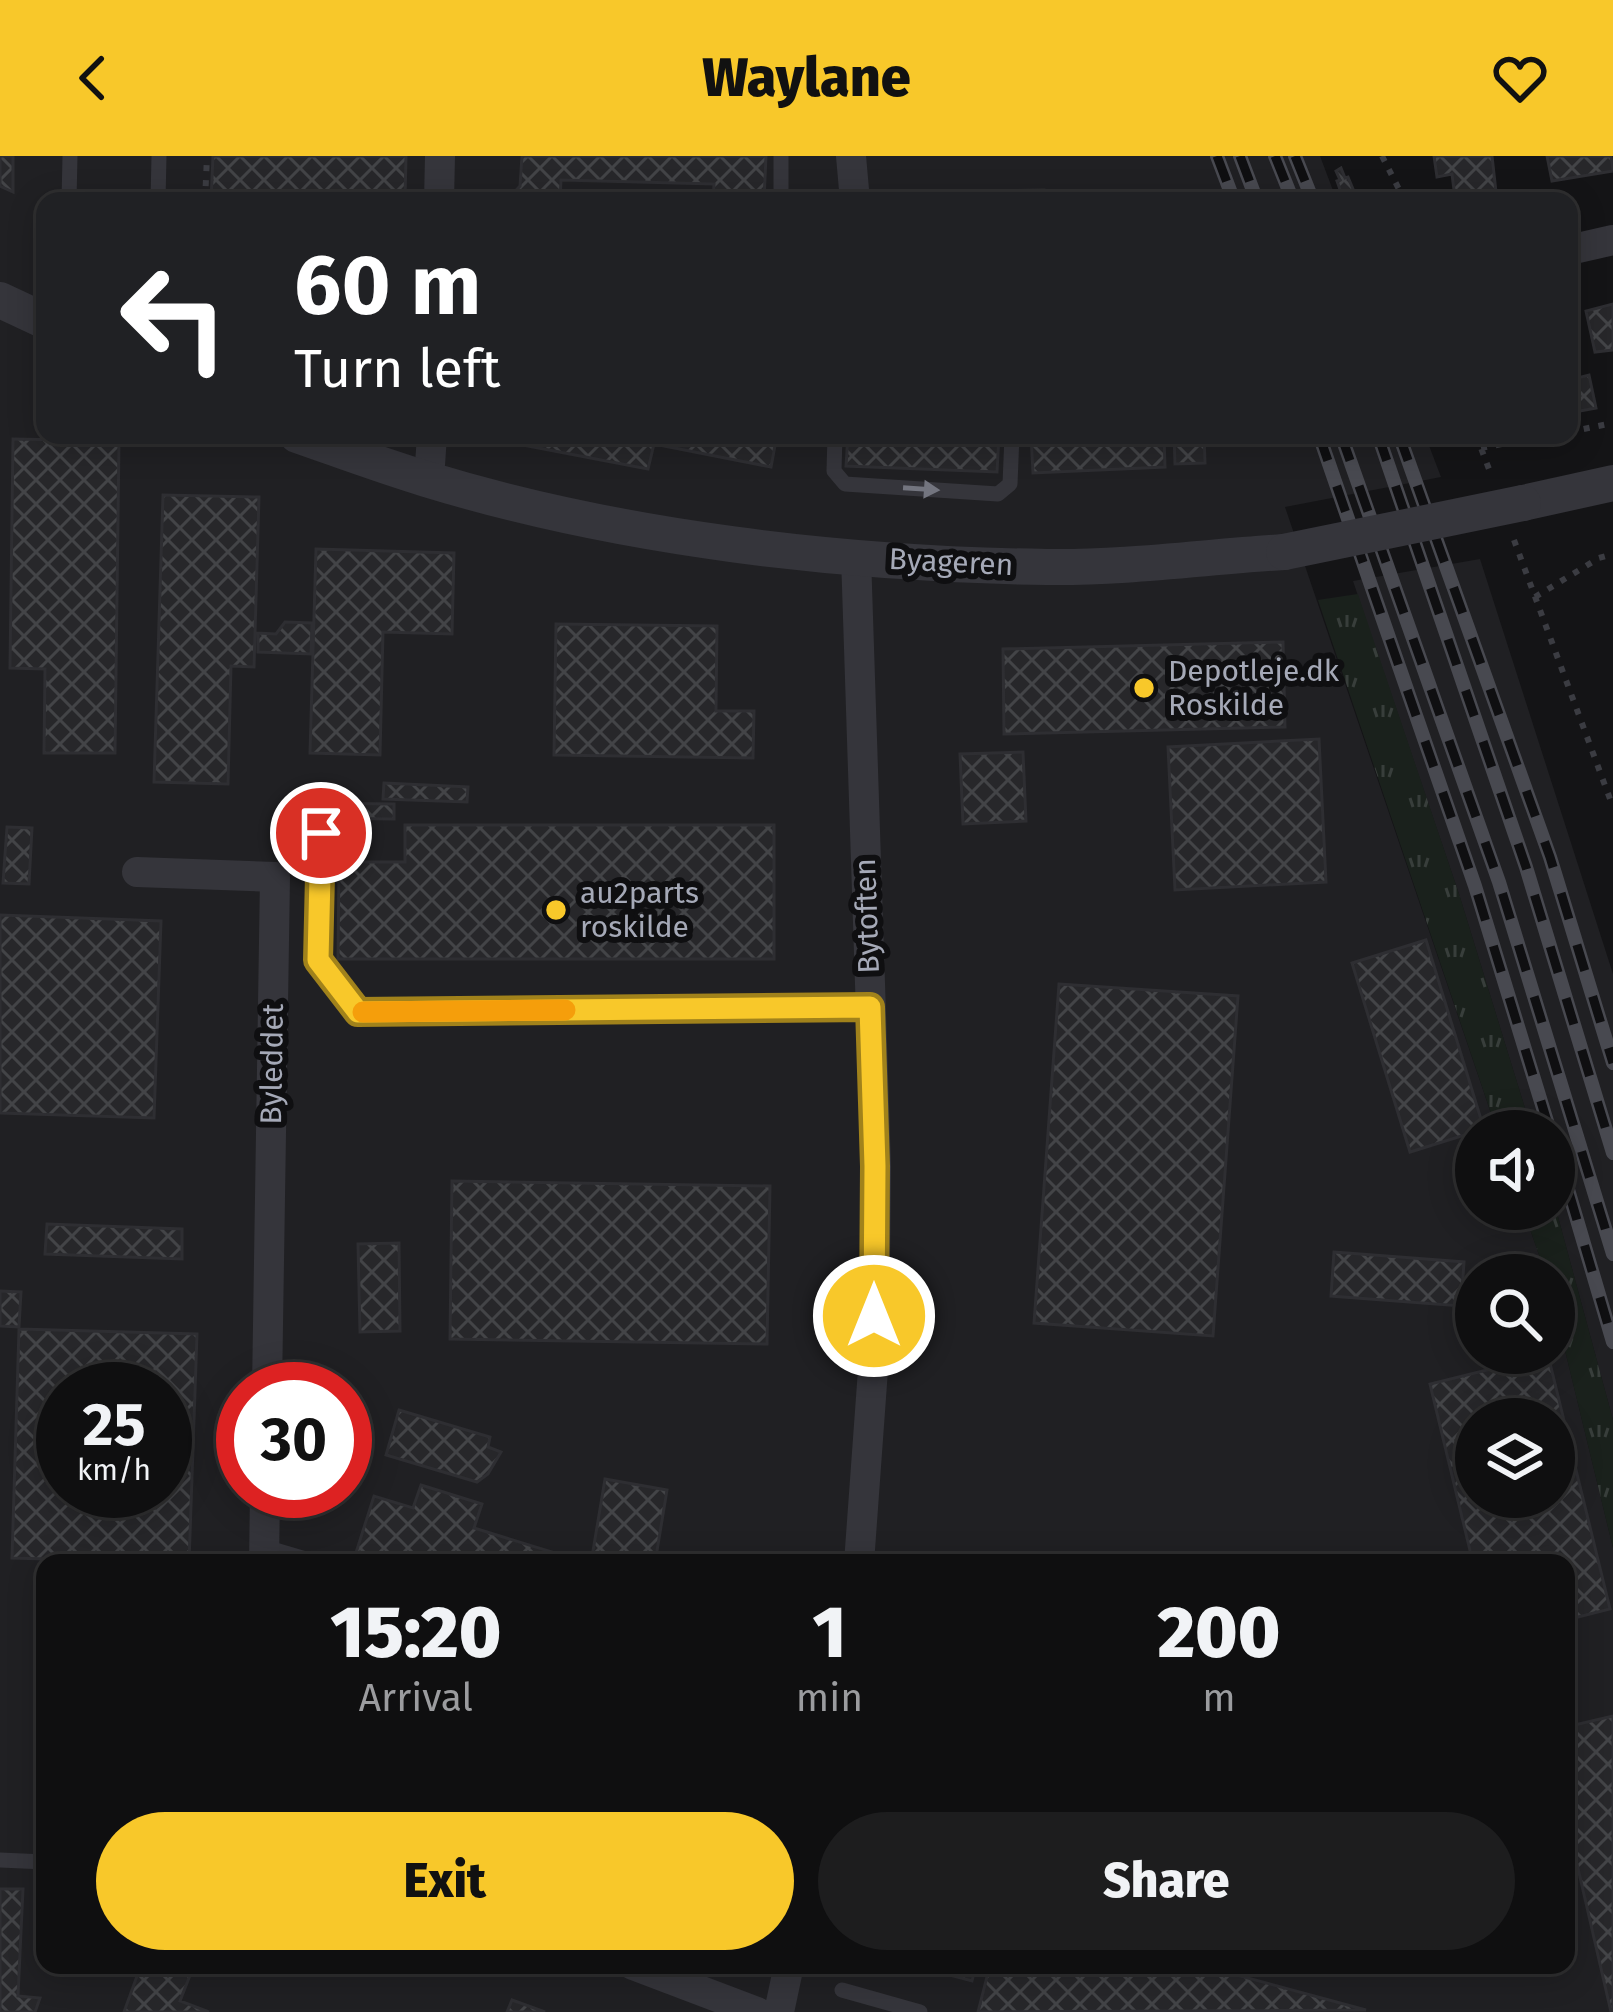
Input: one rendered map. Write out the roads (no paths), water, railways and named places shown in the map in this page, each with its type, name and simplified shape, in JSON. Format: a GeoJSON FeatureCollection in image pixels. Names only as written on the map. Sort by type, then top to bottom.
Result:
{"type":"FeatureCollection","features":[{"type":"Feature","properties":{"kind":"street"},"geometry":{"type":"LineString","coordinates":[[439,192],[440,156]]}},
{"type":"Feature","properties":{"kind":"street"},"geometry":{"type":"LineString","coordinates":[[851,156],[854,192]]}},
{"type":"Feature","properties":{"kind":"street"},"geometry":{"type":"LineString","coordinates":[[1578,248],[1613,240]]}},
{"type":"Feature","properties":{"kind":"street"},"geometry":{"type":"LineString","coordinates":[[0,300],[36,317]]}},
{"type":"Feature","properties":{"kind":"street","name":"Byageren"},"geometry":{"type":"LineString","coordinates":[[323,444],[429,480],[650,532],[856,556],[1049,567],[1284,552],[1511,509],[1613,483]]}},
{"type":"Feature","properties":{"kind":"street"},"geometry":{"type":"LineString","coordinates":[[429,480],[431,444]]}},
{"type":"Feature","properties":{"kind":"street","name":"Bytoften"},"geometry":{"type":"LineString","coordinates":[[856,556],[875,1166],[874,1356],[860,1554]]}},
{"type":"Feature","properties":{"kind":"street","name":"Byleddet"},"geometry":{"type":"LineString","coordinates":[[136,872],[275,877],[267,1362]]}},
{"type":"Feature","properties":{"kind":"street"},"geometry":{"type":"LineString","coordinates":[[264,1554],[265,1518]]}},
{"type":"Feature","properties":{"kind":"street"},"geometry":{"type":"LineString","coordinates":[[657,1974],[757,2012]]}},
{"type":"Feature","properties":{"kind":"street"},"geometry":{"type":"LineString","coordinates":[[779,2012],[787,1974]]}},
{"type":"Feature","properties":{"kind":"lane"},"geometry":{"type":"LineString","coordinates":[[69,192],[70,156]]}},
{"type":"Feature","properties":{"kind":"lane"},"geometry":{"type":"LineString","coordinates":[[158,192],[159,156]]}},
{"type":"Feature","properties":{"kind":"lane"},"geometry":{"type":"LineString","coordinates":[[781,156],[781,192]]}},
{"type":"Feature","properties":{"kind":"lane"},"geometry":{"type":"LineString","coordinates":[[835,444],[835,471],[845,484],[998,494],[1010,484],[1012,444]]}},
{"type":"Feature","properties":{"kind":"lane"},"geometry":{"type":"LineString","coordinates":[[321,833],[318,960],[358,1012],[870,1007]]}},
{"type":"Feature","properties":{"kind":"lane"},"geometry":{"type":"LineString","coordinates":[[0,1860],[36,1862]]}},
{"type":"Feature","properties":{"kind":"lane"},"geometry":{"type":"LineString","coordinates":[[842,1990],[920,2012]]}},
{"type":"Feature","properties":{"kind":"railway"},"geometry":{"type":"LineString","coordinates":[[1217,156],[1231,192]]}},
{"type":"Feature","properties":{"kind":"railway"},"geometry":{"type":"LineString","coordinates":[[1240,156],[1254,192]]}},
{"type":"Feature","properties":{"kind":"railway"},"geometry":{"type":"LineString","coordinates":[[1275,156],[1289,192]]}},
{"type":"Feature","properties":{"kind":"railway"},"geometry":{"type":"LineString","coordinates":[[1295,156],[1309,192]]}},
{"type":"Feature","properties":{"kind":"railway"},"geometry":{"type":"LineString","coordinates":[[1322,444],[1475,886],[1544,1110]]}},
{"type":"Feature","properties":{"kind":"railway"},"geometry":{"type":"LineString","coordinates":[[1344,444],[1499,882],[1613,1254]]}},
{"type":"Feature","properties":{"kind":"railway"},"geometry":{"type":"LineString","coordinates":[[1381,444],[1526,867],[1613,1153]]}},
{"type":"Feature","properties":{"kind":"railway"},"geometry":{"type":"LineString","coordinates":[[1402,444],[1550,857],[1613,1063]]}},
{"type":"Feature","properties":{"kind":"railway"},"geometry":{"type":"LineString","coordinates":[[1575,1213],[1613,1342]]}},
{"type":"Feature","properties":{"kind":"place","name":"Depotleje.dk Roskilde"},"geometry":{"type":"Point","coordinates":[1144,688]}},
{"type":"Feature","properties":{"kind":"place","name":"au2parts roskilde"},"geometry":{"type":"Point","coordinates":[556,910]}}]}
